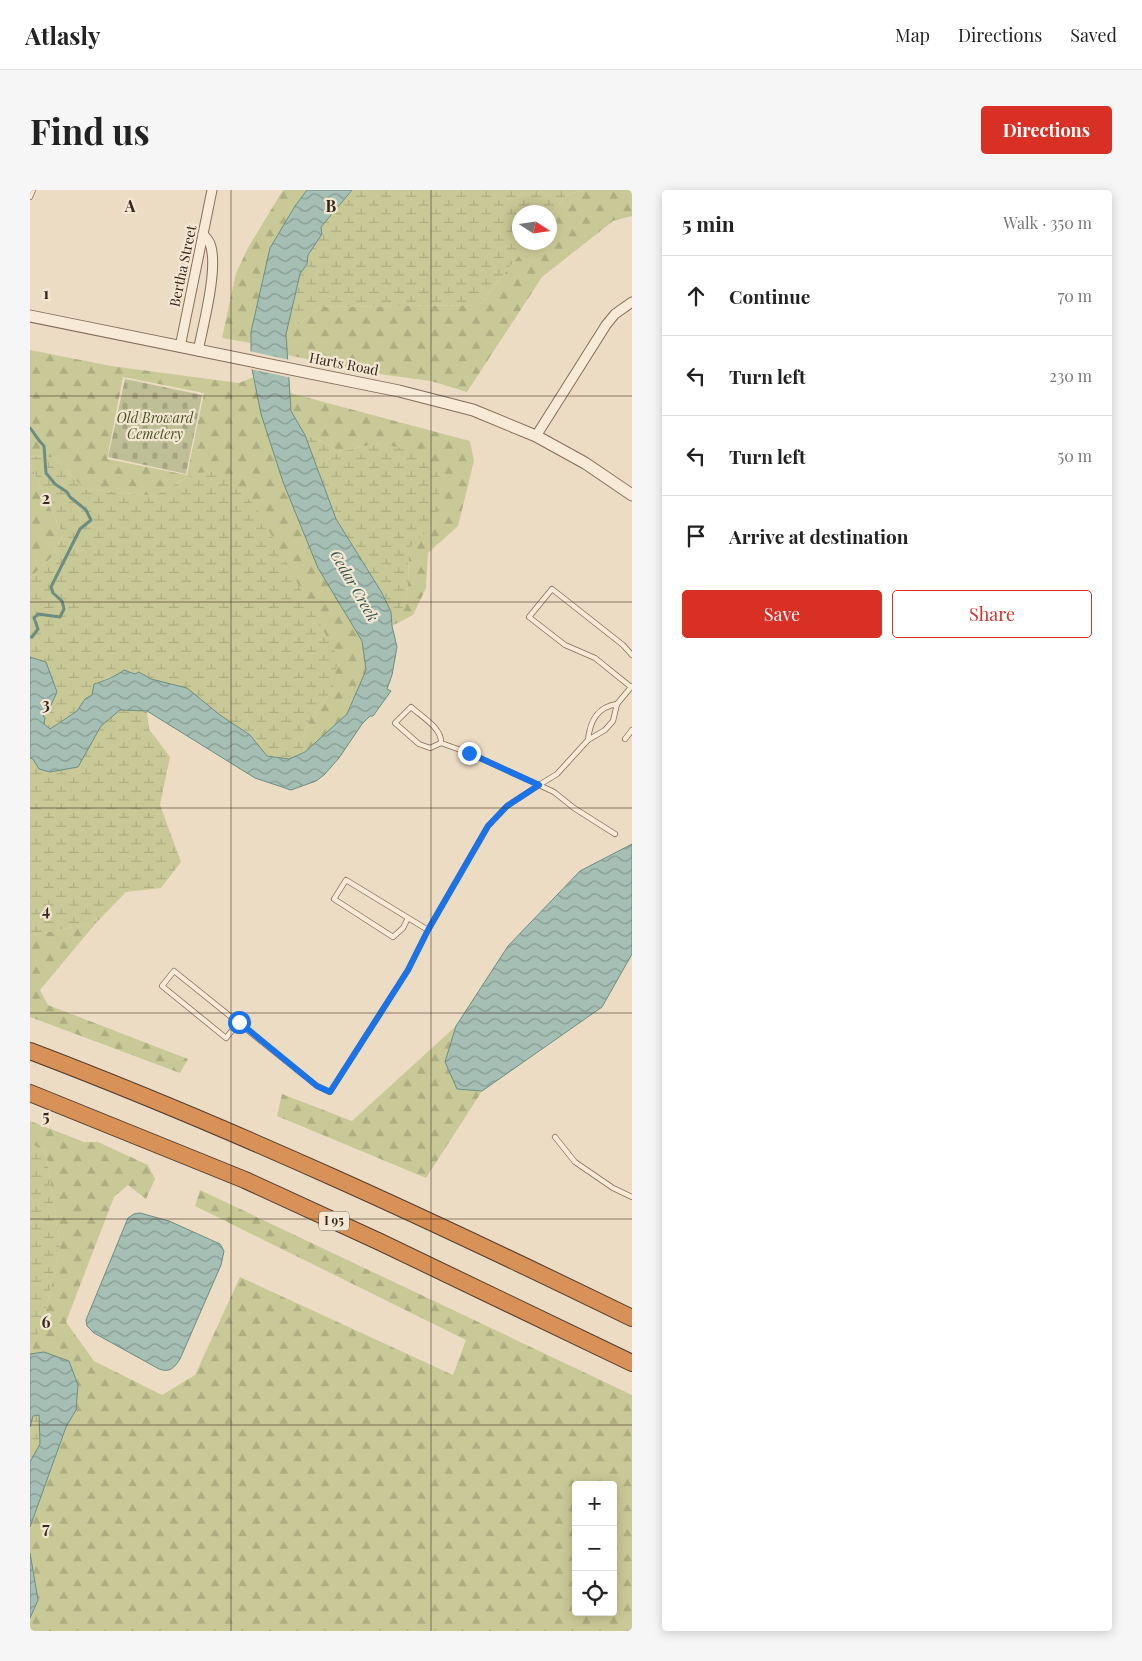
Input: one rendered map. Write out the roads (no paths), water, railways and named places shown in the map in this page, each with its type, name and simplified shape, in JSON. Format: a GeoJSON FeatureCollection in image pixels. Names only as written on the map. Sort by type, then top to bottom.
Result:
{"type":"FeatureCollection","features":[{"type":"Feature","properties":{"kind":"highway"},"geometry":{"type":"LineString","coordinates":[[30,1051],[142,1096],[389,1202],[632,1318]]}},
{"type":"Feature","properties":{"kind":"highway","name":"I 95"},"geometry":{"type":"LineString","coordinates":[[30,1094],[244,1180],[380,1242],[632,1363]]}},
{"type":"Feature","properties":{"kind":"street","name":"Bertha Street"},"geometry":{"type":"LineString","coordinates":[[180,347],[212,190]]}},
{"type":"Feature","properties":{"kind":"street"},"geometry":{"type":"LineString","coordinates":[[198,351],[212,279],[210,244],[203,234]]}},
{"type":"Feature","properties":{"kind":"street"},"geometry":{"type":"LineString","coordinates":[[536,436],[606,325],[615,314],[632,302]]}},
{"type":"Feature","properties":{"kind":"street","name":"Harts Road"},"geometry":{"type":"LineString","coordinates":[[30,316],[433,399],[473,410],[536,436],[585,463],[632,495]]}},
{"type":"Feature","properties":{"kind":"lane"},"geometry":{"type":"LineString","coordinates":[[30,197],[32,190]]}},
{"type":"Feature","properties":{"kind":"lane"},"geometry":{"type":"LineString","coordinates":[[239,1022],[226,1038],[162,986],[174,971],[239,1022],[317,1086],[330,1092],[408,970],[428,930],[488,826],[507,806],[557,774],[588,740],[605,730],[613,721],[617,704],[632,687],[595,658],[565,645],[529,616],[552,589],[623,645],[632,655]]}},
{"type":"Feature","properties":{"kind":"lane"},"geometry":{"type":"LineString","coordinates":[[588,740],[590,727],[596,715],[606,706],[617,704]]}},
{"type":"Feature","properties":{"kind":"lane"},"geometry":{"type":"LineString","coordinates":[[441,743],[441,737],[438,732],[411,708],[395,723],[418,744],[430,748],[441,743],[469,753],[554,792],[574,808],[615,834]]}},
{"type":"Feature","properties":{"kind":"lane"},"geometry":{"type":"LineString","coordinates":[[625,739],[632,730]]}},
{"type":"Feature","properties":{"kind":"lane"},"geometry":{"type":"LineString","coordinates":[[408,918],[403,928],[393,937],[334,899],[346,880],[428,930]]}},
{"type":"Feature","properties":{"kind":"lane"},"geometry":{"type":"LineString","coordinates":[[555,1138],[575,1162],[613,1188],[632,1197]]}},
{"type":"Feature","properties":{"kind":"water","name":"Cedar Creek"},"geometry":{"type":"Polygon","coordinates":[[[307,190],[352,190],[321,227],[322,234],[308,255],[307,264],[300,274],[286,334],[291,411],[305,435],[336,519],[382,593],[391,612],[397,647],[392,675],[387,689],[391,691],[373,716],[370,716],[362,724],[339,758],[324,775],[316,781],[291,790],[255,778],[147,711],[120,710],[101,726],[78,767],[50,772],[39,769],[33,759],[30,758],[30,657],[46,662],[57,692],[51,705],[43,715],[45,718],[44,724],[50,729],[77,711],[85,699],[92,695],[94,684],[124,670],[135,674],[139,672],[151,679],[187,688],[220,715],[250,735],[267,756],[289,759],[305,752],[347,714],[366,670],[362,641],[318,568],[283,482],[261,414],[251,364],[251,332],[270,248],[295,206],[307,190]]]}},
{"type":"Feature","properties":{"kind":"water"},"geometry":{"type":"Polygon","coordinates":[[[632,844],[632,954],[602,1007],[482,1091],[457,1089],[445,1062],[456,1026],[508,946],[580,871],[632,844]]]}},
{"type":"Feature","properties":{"kind":"water"},"geometry":{"type":"Polygon","coordinates":[[[140,1213],[169,1221],[220,1244],[224,1251],[221,1265],[180,1359],[169,1370],[159,1369],[94,1333],[87,1326],[86,1320],[128,1218],[140,1213]]]}},
{"type":"Feature","properties":{"kind":"water"},"geometry":{"type":"Polygon","coordinates":[[[44,1352],[69,1361],[78,1385],[76,1410],[66,1427],[30,1527],[30,1462],[40,1444],[39,1415],[33,1416],[30,1427],[30,1354],[44,1352]]]}},
{"type":"Feature","properties":{"kind":"water"},"geometry":{"type":"Polygon","coordinates":[[[30,1553],[38,1600],[30,1618],[30,1553]]]}},
{"type":"Feature","properties":{"kind":"waterway"},"geometry":{"type":"LineString","coordinates":[[30,428],[44,446],[46,473],[55,484],[67,492],[70,497],[86,510],[91,520],[80,529],[51,587],[53,593],[62,601],[64,609],[60,617],[38,614],[34,618],[38,629],[30,637]]}},
{"type":"Feature","properties":{"kind":"park label","name":"Old Broward Cemetery"},"geometry":{"type":"Point","coordinates":[155,426]}}]}
